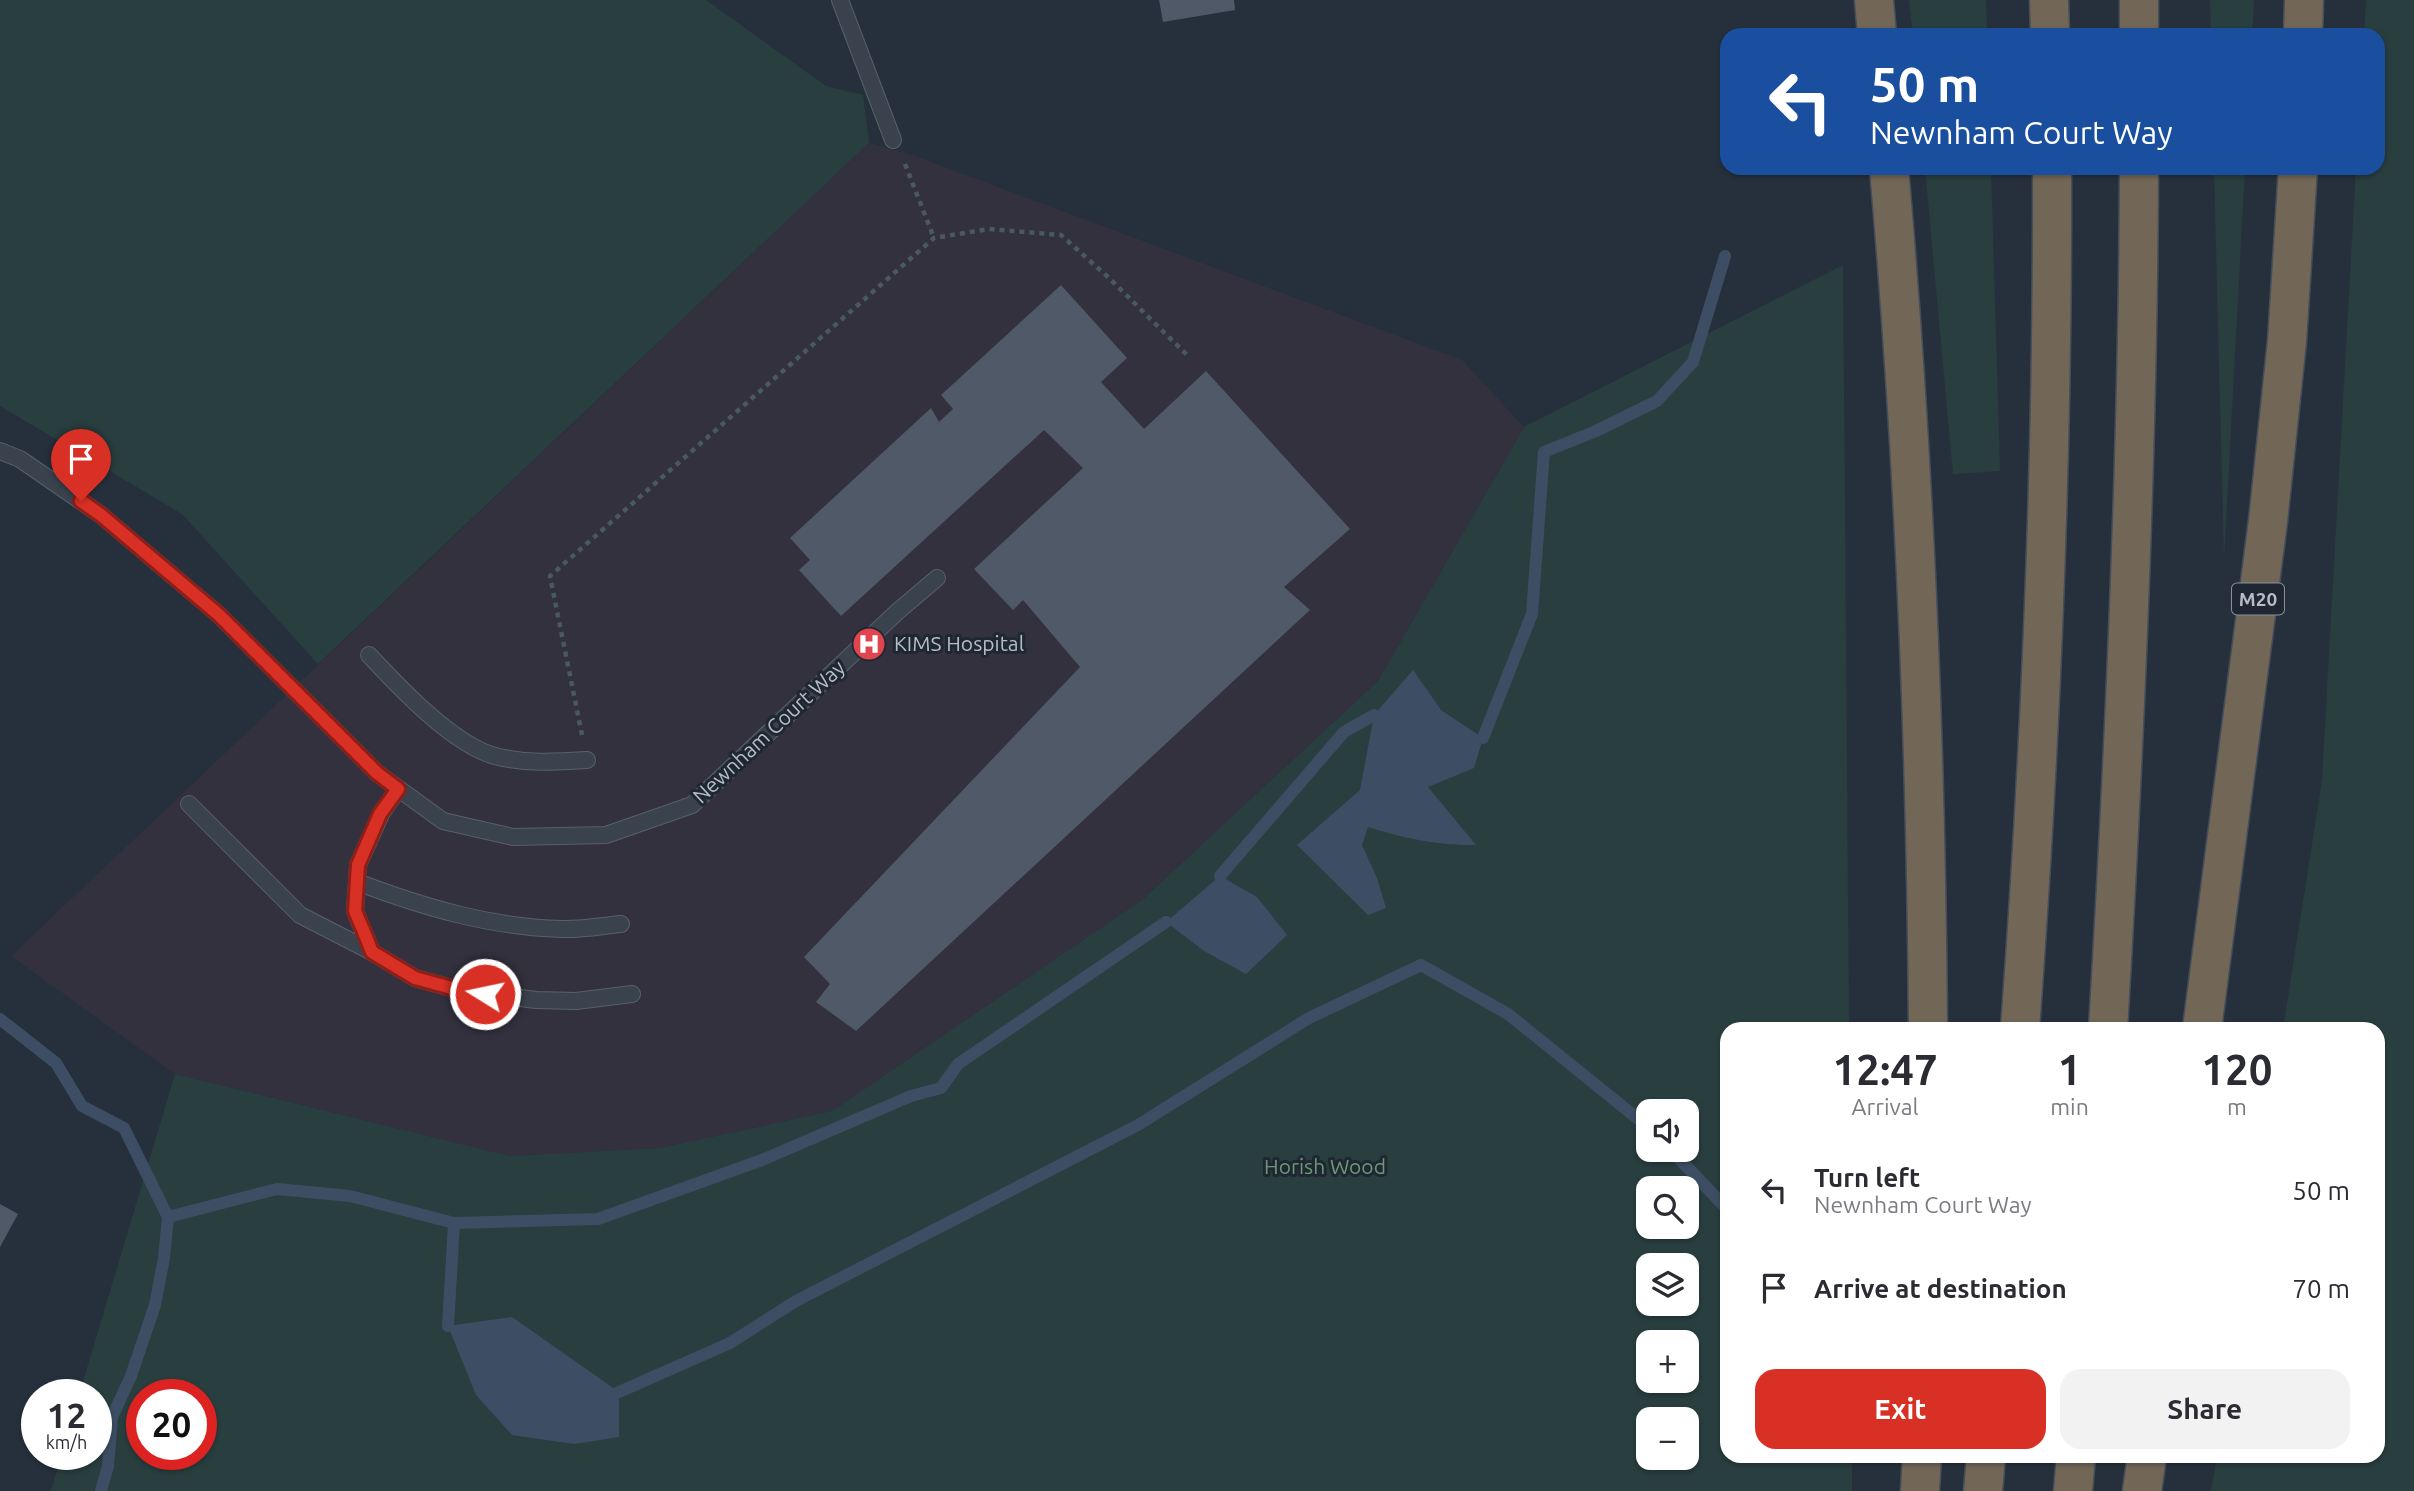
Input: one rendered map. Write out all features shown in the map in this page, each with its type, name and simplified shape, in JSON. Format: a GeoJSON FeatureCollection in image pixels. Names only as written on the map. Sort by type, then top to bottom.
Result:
{"type":"FeatureCollection","features":[{"type":"Feature","properties":{"kind":"highway"},"geometry":{"type":"LineString","coordinates":[[1874,0],[1876,28]]}},
{"type":"Feature","properties":{"kind":"highway"},"geometry":{"type":"LineString","coordinates":[[2049,0],[2050,28]]}},
{"type":"Feature","properties":{"kind":"highway"},"geometry":{"type":"LineString","coordinates":[[2139,0],[2139,28]]}},
{"type":"Feature","properties":{"kind":"highway"},"geometry":{"type":"LineString","coordinates":[[2303,28],[2304,0]]}},
{"type":"Feature","properties":{"kind":"highway"},"geometry":{"type":"LineString","coordinates":[[1890,175],[1916,550],[1925,770],[1928,1022]]}},
{"type":"Feature","properties":{"kind":"highway"},"geometry":{"type":"LineString","coordinates":[[2020,1022],[2034,798],[2047,477],[2052,175]]}},
{"type":"Feature","properties":{"kind":"highway"},"geometry":{"type":"LineString","coordinates":[[2108,1022],[2127,681],[2135,450],[2138,175]]}},
{"type":"Feature","properties":{"kind":"highway","name":"M20"},"geometry":{"type":"LineString","coordinates":[[2203,1022],[2268,521],[2287,341],[2298,175]]}},
{"type":"Feature","properties":{"kind":"highway"},"geometry":{"type":"LineString","coordinates":[[1920,1491],[1922,1463]]}},
{"type":"Feature","properties":{"kind":"highway"},"geometry":{"type":"LineString","coordinates":[[1983,1491],[1985,1463]]}},
{"type":"Feature","properties":{"kind":"highway"},"geometry":{"type":"LineString","coordinates":[[2073,1491],[2075,1463]]}},
{"type":"Feature","properties":{"kind":"highway"},"geometry":{"type":"LineString","coordinates":[[2142,1491],[2146,1463]]}},
{"type":"Feature","properties":{"kind":"lane"},"geometry":{"type":"LineString","coordinates":[[840,0],[894,140]]}},
{"type":"Feature","properties":{"kind":"lane","name":"Newnham Court Way"},"geometry":{"type":"LineString","coordinates":[[0,451],[20,459],[101,515],[200,598],[377,773],[398,789],[443,821],[513,837],[606,835],[692,805],[897,612],[937,578]]}},
{"type":"Feature","properties":{"kind":"lane"},"geometry":{"type":"LineString","coordinates":[[369,656],[402,690],[454,735],[493,756],[540,763],[587,760]]}},
{"type":"Feature","properties":{"kind":"lane"},"geometry":{"type":"LineString","coordinates":[[372,952],[355,911],[358,865],[380,814],[398,789]]}},
{"type":"Feature","properties":{"kind":"lane"},"geometry":{"type":"LineString","coordinates":[[189,804],[300,915],[372,952],[415,978],[459,990],[536,1000],[562,1001],[632,994]]}},
{"type":"Feature","properties":{"kind":"lane"},"geometry":{"type":"LineString","coordinates":[[357,882],[414,904],[482,920],[526,927],[564,929],[621,924]]}},
{"type":"Feature","properties":{"kind":"path"},"geometry":{"type":"LineString","coordinates":[[894,140],[934,238]]}},
{"type":"Feature","properties":{"kind":"path"},"geometry":{"type":"LineString","coordinates":[[587,760],[550,576],[934,238],[989,229],[1061,235],[1189,357]]}},
{"type":"Feature","properties":{"kind":"shaded area","name":"KIMS Hospital"},"geometry":{"type":"Polygon","coordinates":[[[869,143],[915,156],[1462,360],[1524,427],[1378,681],[1142,900],[832,1111],[660,1148],[510,1156],[175,1074],[11,956],[869,143]]]}},
{"type":"Feature","properties":{"kind":"green space"},"geometry":{"type":"Polygon","coordinates":[[[0,0],[706,0],[826,86],[863,95],[869,143],[318,664],[182,514],[0,406],[0,0]]]}},
{"type":"Feature","properties":{"kind":"green space"},"geometry":{"type":"Polygon","coordinates":[[[1909,0],[1986,0],[1987,28],[1912,28],[1909,0]]]}},
{"type":"Feature","properties":{"kind":"green space"},"geometry":{"type":"Polygon","coordinates":[[[2210,0],[2254,0],[2252,28],[2211,28],[2210,0]]]}},
{"type":"Feature","properties":{"kind":"green space"},"geometry":{"type":"Polygon","coordinates":[[[2366,0],[2414,0],[2414,1491],[2211,1491],[2216,1463],[2385,1463],[2385,1022],[2284,1022],[2322,780],[2356,175],[2385,175],[2385,28],[2364,28],[2366,0]]]}},
{"type":"Feature","properties":{"kind":"green space"},"geometry":{"type":"Polygon","coordinates":[[[1926,175],[1991,175],[2000,471],[1953,474],[1926,175]]]}},
{"type":"Feature","properties":{"kind":"green space"},"geometry":{"type":"Polygon","coordinates":[[[2214,175],[2245,175],[2224,559],[2214,175]]]}},
{"type":"Feature","properties":{"kind":"green space","name":"Horish Wood"},"geometry":{"type":"Polygon","coordinates":[[[1843,265],[1849,1022],[1720,1022],[1720,1463],[1852,1463],[1852,1491],[51,1491],[57,1470],[112,1470],[112,1379],[84,1379],[175,1074],[510,1156],[660,1148],[832,1111],[1142,900],[1378,681],[1524,427],[1843,265]]]}},
{"type":"Feature","properties":{"kind":"water"},"geometry":{"type":"Polygon","coordinates":[[[1413,670],[1441,710],[1483,738],[1474,768],[1428,787],[1476,845],[1421,840],[1368,827],[1362,845],[1377,878],[1386,908],[1368,915],[1297,845],[1360,790],[1374,715],[1413,670]]]}},
{"type":"Feature","properties":{"kind":"water"},"geometry":{"type":"Polygon","coordinates":[[[1220,876],[1257,897],[1287,935],[1246,974],[1204,951],[1166,922],[1220,876]]]}},
{"type":"Feature","properties":{"kind":"water"},"geometry":{"type":"Polygon","coordinates":[[[512,1317],[619,1392],[619,1437],[574,1444],[512,1435],[476,1395],[448,1326],[512,1317]]]}},
{"type":"Feature","properties":{"kind":"building"},"geometry":{"type":"Polygon","coordinates":[[[1159,0],[1234,0],[1235,10],[1163,22],[1159,0]]]}},
{"type":"Feature","properties":{"kind":"building"},"geometry":{"type":"Polygon","coordinates":[[[1061,285],[1127,358],[1101,382],[1144,429],[1206,371],[1350,529],[1284,587],[1310,610],[856,1031],[816,1002],[830,984],[804,957],[1080,667],[1023,600],[1013,610],[974,569],[1083,468],[1044,430],[841,616],[799,570],[810,560],[790,538],[931,408],[939,422],[953,409],[941,395],[1061,285]]]}},
{"type":"Feature","properties":{"kind":"building"},"geometry":{"type":"Polygon","coordinates":[[[0,1204],[18,1214],[0,1247],[0,1204]]]}},
{"type":"Feature","properties":{"kind":"waterway"},"geometry":{"type":"LineString","coordinates":[[1483,738],[1532,614],[1544,452],[1596,431],[1657,401],[1693,362],[1725,256]]}},
{"type":"Feature","properties":{"kind":"waterway"},"geometry":{"type":"LineString","coordinates":[[1220,876],[1344,732],[1374,715]]}},
{"type":"Feature","properties":{"kind":"waterway"},"geometry":{"type":"LineString","coordinates":[[168,1217],[277,1189],[350,1196],[454,1223],[598,1219],[762,1160],[911,1096],[941,1088],[958,1064],[1166,922]]}},
{"type":"Feature","properties":{"kind":"waterway"},"geometry":{"type":"LineString","coordinates":[[619,1392],[730,1343],[796,1301],[1138,1125],[1309,1018],[1421,965],[1508,1014],[1636,1117]]}},
{"type":"Feature","properties":{"kind":"waterway"},"geometry":{"type":"LineString","coordinates":[[0,1019],[56,1063],[82,1106],[124,1128],[168,1217],[155,1305],[131,1376],[112,1417],[108,1466],[101,1491]]}},
{"type":"Feature","properties":{"kind":"waterway"},"geometry":{"type":"LineString","coordinates":[[1682,1162],[1720,1202]]}},
{"type":"Feature","properties":{"kind":"waterway"},"geometry":{"type":"LineString","coordinates":[[448,1326],[454,1223]]}},
{"type":"Feature","properties":{"kind":"place","name":"KIMS Hospital"},"geometry":{"type":"Point","coordinates":[869,644]}},
{"type":"Feature","properties":{"kind":"route"},"geometry":{"type":"LineString","coordinates":[[81,501],[219,615],[377,773],[398,789],[380,814],[358,865],[355,911],[372,952],[415,978],[485,994]]}}]}
